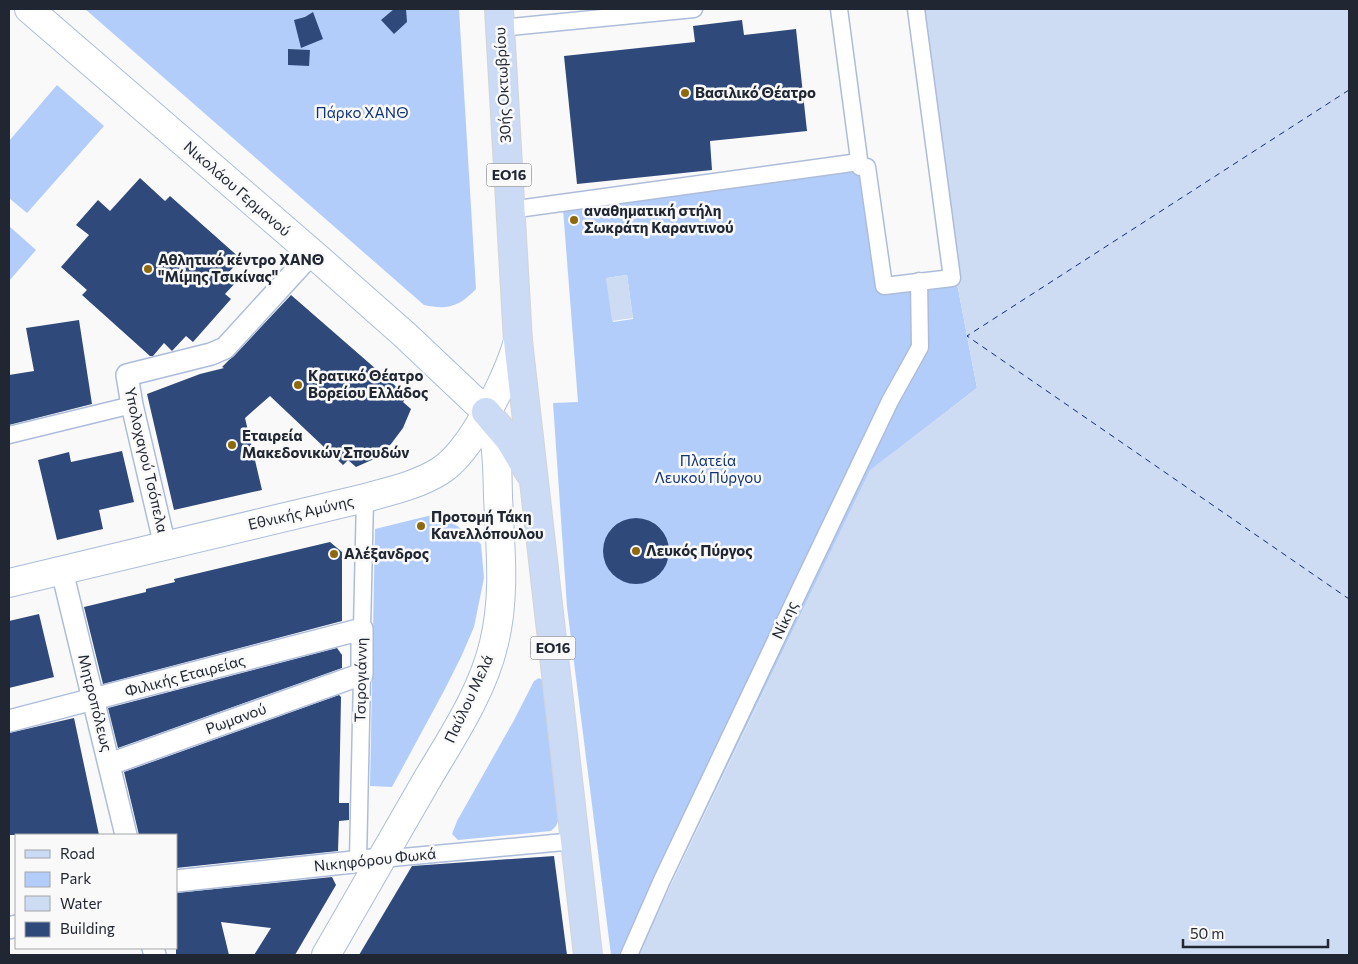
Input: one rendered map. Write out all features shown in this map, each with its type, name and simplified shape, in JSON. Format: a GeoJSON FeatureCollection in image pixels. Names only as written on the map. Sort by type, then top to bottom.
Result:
{"type":"FeatureCollection","features":[{"type":"Feature","properties":{"kind":"main road","name":"Νικολάου Γερμανού"},"geometry":{"type":"LineString","coordinates":[[29,9],[312,253],[486,412]]}},
{"type":"Feature","properties":{"kind":"main road","name":"30ής Οκτωβρίου"},"geometry":{"type":"LineString","coordinates":[[500,18],[518,341]]}},
{"type":"Feature","properties":{"kind":"main road","name":"Εθνικής Αμύνης"},"geometry":{"type":"LineString","coordinates":[[9,583],[365,498],[410,485],[441,471],[462,451],[476,431],[507,370],[518,341]]}},
{"type":"Feature","properties":{"kind":"main road","name":"ΕΟ16"},"geometry":{"type":"LineString","coordinates":[[518,341],[588,955]]}},
{"type":"Feature","properties":{"kind":"main road"},"geometry":{"type":"LineString","coordinates":[[486,412],[514,447],[534,482]]}},
{"type":"Feature","properties":{"kind":"main road","name":"Παύλου Μελά"},"geometry":{"type":"LineString","coordinates":[[326,955],[370,860],[464,714],[483,676],[495,642],[501,602],[501,554],[493,432],[486,412]]}},
{"type":"Feature","properties":{"kind":"street"},"geometry":{"type":"LineString","coordinates":[[500,18],[694,9]]}},
{"type":"Feature","properties":{"kind":"street"},"geometry":{"type":"LineString","coordinates":[[839,9],[859,162],[860,167],[868,166],[884,286],[952,278],[916,9]]}},
{"type":"Feature","properties":{"kind":"street"},"geometry":{"type":"LineString","coordinates":[[510,210],[859,162]]}},
{"type":"Feature","properties":{"kind":"street","name":"Υπολοχαγού Τσόπελα"},"geometry":{"type":"LineString","coordinates":[[164,546],[127,375],[211,354],[225,348],[312,253]]}},
{"type":"Feature","properties":{"kind":"street","name":"Νίκης"},"geometry":{"type":"LineString","coordinates":[[629,955],[662,880],[802,584],[890,401],[920,347],[919,281]]}},
{"type":"Feature","properties":{"kind":"street"},"geometry":{"type":"LineString","coordinates":[[9,435],[132,404]]}},
{"type":"Feature","properties":{"kind":"street","name":"Τσιρογιάννη"},"geometry":{"type":"LineString","coordinates":[[365,498],[362,674],[370,860]]}},
{"type":"Feature","properties":{"kind":"street","name":"Μητροπόλεως"},"geometry":{"type":"LineString","coordinates":[[62,571],[126,834]]}},
{"type":"Feature","properties":{"kind":"street","name":"Φιλικής Εταιρείας"},"geometry":{"type":"LineString","coordinates":[[9,721],[362,629]]}},
{"type":"Feature","properties":{"kind":"street","name":"Ρωμανού"},"geometry":{"type":"LineString","coordinates":[[110,764],[362,674]]}},
{"type":"Feature","properties":{"kind":"street","name":"Νικηφόρου Φωκά"},"geometry":{"type":"LineString","coordinates":[[178,881],[370,860],[575,841]]}},
{"type":"Feature","properties":{"kind":"green space","name":"Πάρκο ΧΑΝΘ"},"geometry":{"type":"Polygon","coordinates":[[[85,9],[459,9],[476,289],[464,300],[452,306],[424,305],[85,9]]]}},
{"type":"Feature","properties":{"kind":"green space"},"geometry":{"type":"Polygon","coordinates":[[[57,85],[104,126],[27,213],[9,198],[9,141],[57,85]]]}},
{"type":"Feature","properties":{"kind":"green space","name":"Πλατεία Λευκού Πύργου"},"geometry":{"type":"Polygon","coordinates":[[[860,167],[884,286],[956,278],[977,388],[870,471],[636,955],[611,955],[567,607],[553,403],[578,402],[563,209],[860,167]],[[627,275],[607,278],[613,322],[633,319],[627,275]]]}},
{"type":"Feature","properties":{"kind":"green space"},"geometry":{"type":"Polygon","coordinates":[[[9,226],[36,250],[9,281],[9,226]]]}},
{"type":"Feature","properties":{"kind":"green space"},"geometry":{"type":"Polygon","coordinates":[[[440,513],[481,544],[484,578],[474,627],[445,689],[392,787],[370,786],[375,529],[440,513]]]}},
{"type":"Feature","properties":{"kind":"green space"},"geometry":{"type":"Polygon","coordinates":[[[539,678],[546,682],[558,821],[556,826],[551,831],[458,840],[452,834],[457,821],[534,681],[539,678]]]}},
{"type":"Feature","properties":{"kind":"water"},"geometry":{"type":"Polygon","coordinates":[[[921,9],[1349,9],[1349,955],[637,955],[870,470],[977,388],[956,278],[921,9]]]}},
{"type":"Feature","properties":{"kind":"water"},"geometry":{"type":"Polygon","coordinates":[[[627,275],[633,318],[612,321],[606,278],[627,275]]]}},
{"type":"Feature","properties":{"kind":"building"},"geometry":{"type":"Polygon","coordinates":[[[394,9],[406,9],[407,22],[394,34],[381,20],[394,9]]]}},
{"type":"Feature","properties":{"kind":"building"},"geometry":{"type":"Polygon","coordinates":[[[313,12],[323,39],[301,48],[294,20],[305,17],[313,12]]]}},
{"type":"Feature","properties":{"kind":"building","name":"Βασιλικό Θέατρο"},"geometry":{"type":"Polygon","coordinates":[[[742,20],[744,35],[796,29],[807,131],[710,141],[712,170],[577,184],[564,56],[695,42],[693,26],[742,20]]]}},
{"type":"Feature","properties":{"kind":"building"},"geometry":{"type":"Polygon","coordinates":[[[288,49],[310,50],[309,66],[288,65],[288,49]]]}},
{"type":"Feature","properties":{"kind":"building","name":"Αθλητικό κέντρο ΧΑΝΘ \"Μίμης Τσικίνας\""},"geometry":{"type":"Polygon","coordinates":[[[140,178],[165,201],[170,196],[241,259],[229,272],[238,280],[225,294],[231,299],[193,342],[186,336],[172,351],[164,343],[153,356],[150,356],[82,295],[87,290],[61,267],[89,235],[76,225],[98,200],[110,211],[140,178]]]}},
{"type":"Feature","properties":{"kind":"building","name":"Κρατικό Θέατρο Βορείου Ελλάδος"},"geometry":{"type":"Polygon","coordinates":[[[291,295],[407,396],[403,402],[411,409],[403,428],[391,444],[374,459],[356,467],[348,460],[343,465],[270,396],[245,418],[262,490],[174,510],[147,394],[200,374],[224,368],[222,367],[291,295]]]}},
{"type":"Feature","properties":{"kind":"building"},"geometry":{"type":"Polygon","coordinates":[[[79,320],[92,404],[9,425],[9,375],[34,371],[26,328],[79,320]]]}},
{"type":"Feature","properties":{"kind":"building"},"geometry":{"type":"Polygon","coordinates":[[[122,451],[134,502],[99,510],[103,529],[57,540],[38,460],[69,452],[71,462],[122,451]]]}},
{"type":"Feature","properties":{"kind":"building","name":"Λευκός Πύργος"},"geometry":{"type":"Polygon","coordinates":[[[636,518],[649,520],[664,533],[667,538],[669,551],[667,564],[654,579],[649,582],[636,584],[623,582],[608,569],[605,564],[603,551],[605,538],[618,523],[623,520],[636,518]]]}},
{"type":"Feature","properties":{"kind":"building"},"geometry":{"type":"Polygon","coordinates":[[[330,542],[342,552],[342,621],[103,684],[84,607],[146,592],[146,589],[175,582],[174,579],[330,542]]]}},
{"type":"Feature","properties":{"kind":"building"},"geometry":{"type":"Polygon","coordinates":[[[39,614],[54,677],[9,688],[9,621],[39,614]]]}},
{"type":"Feature","properties":{"kind":"building"},"geometry":{"type":"Polygon","coordinates":[[[337,648],[342,655],[342,668],[118,748],[108,708],[337,648]]]}},
{"type":"Feature","properties":{"kind":"building"},"geometry":{"type":"Polygon","coordinates":[[[339,695],[341,697],[339,803],[349,803],[349,820],[339,821],[338,851],[178,868],[178,834],[139,834],[124,772],[339,695]]]}},
{"type":"Feature","properties":{"kind":"building"},"geometry":{"type":"Polygon","coordinates":[[[74,718],[99,834],[9,835],[9,733],[74,718]]]}},
{"type":"Feature","properties":{"kind":"building"},"geometry":{"type":"Polygon","coordinates":[[[554,856],[567,955],[359,955],[412,866],[554,856]]]}},
{"type":"Feature","properties":{"kind":"building"},"geometry":{"type":"Polygon","coordinates":[[[332,877],[336,885],[295,955],[254,955],[271,928],[221,922],[229,955],[176,955],[176,949],[178,949],[178,893],[332,877]]]}},
{"type":"Feature","properties":{"kind":"ferry route"},"geometry":{"type":"LineString","coordinates":[[1349,90],[967,336],[1349,599]]}},
{"type":"Feature","properties":{"kind":"place","name":"Βασιλικό Θέατρο"},"geometry":{"type":"Point","coordinates":[685,93]}},
{"type":"Feature","properties":{"kind":"place","name":"αναθηματική στήλη Σωκράτη Καραντινού"},"geometry":{"type":"Point","coordinates":[574,220]}},
{"type":"Feature","properties":{"kind":"place","name":"Αθλητικό κέντρο ΧΑΝΘ \"Μίμης Τσικίνας\""},"geometry":{"type":"Point","coordinates":[148,269]}},
{"type":"Feature","properties":{"kind":"place","name":"Κρατικό Θέατρο Βορείου Ελλάδος"},"geometry":{"type":"Point","coordinates":[298,385]}},
{"type":"Feature","properties":{"kind":"place","name":"Εταιρεία Μακεδονικών Σπουδών"},"geometry":{"type":"Point","coordinates":[232,445]}},
{"type":"Feature","properties":{"kind":"place","name":"Προτομή Τάκη Κανελλόπουλου"},"geometry":{"type":"Point","coordinates":[421,526]}},
{"type":"Feature","properties":{"kind":"place","name":"Λευκός Πύργος"},"geometry":{"type":"Point","coordinates":[636,551]}},
{"type":"Feature","properties":{"kind":"place","name":"Αλέξανδρος"},"geometry":{"type":"Point","coordinates":[334,554]}}]}
